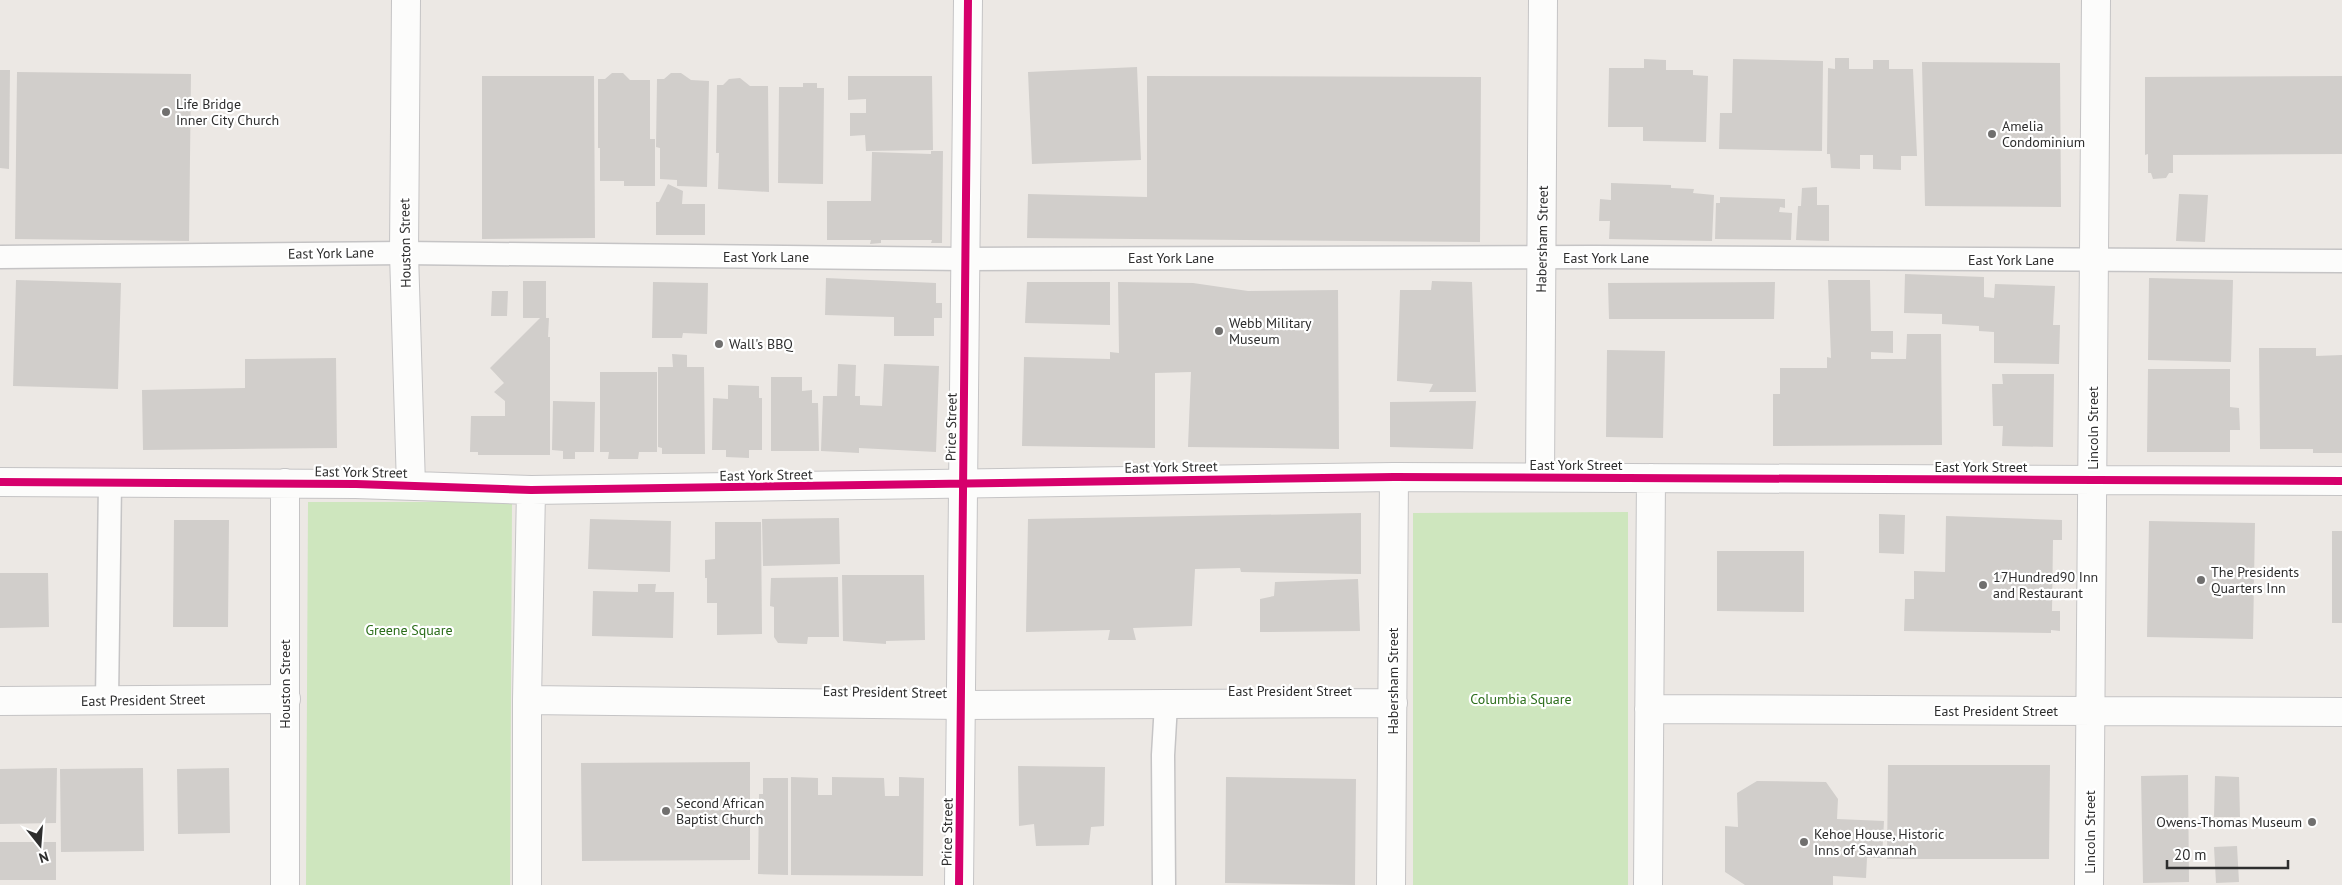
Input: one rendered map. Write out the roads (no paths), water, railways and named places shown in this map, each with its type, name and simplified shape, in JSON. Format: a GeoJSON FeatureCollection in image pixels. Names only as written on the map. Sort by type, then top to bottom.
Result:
{"type":"FeatureCollection","features":[{"type":"Feature","properties":{"kind":"street","name":"Houston Street"},"geometry":{"type":"LineString","coordinates":[[406,0],[404,253],[411,486]]}},
{"type":"Feature","properties":{"kind":"street","name":"Price Street"},"geometry":{"type":"LineString","coordinates":[[959,885],[968,0]]}},
{"type":"Feature","properties":{"kind":"street","name":"Habersham Street"},"geometry":{"type":"LineString","coordinates":[[1540,478],[1543,0]]}},
{"type":"Feature","properties":{"kind":"street","name":"Lincoln Street"},"geometry":{"type":"LineString","coordinates":[[2090,885],[2096,0]]}},
{"type":"Feature","properties":{"kind":"street","name":"Habersham Street"},"geometry":{"type":"LineString","coordinates":[[1391,885],[1394,477]]}},
{"type":"Feature","properties":{"kind":"street","name":"East York Street"},"geometry":{"type":"LineString","coordinates":[[0,482],[285,483],[531,490],[1394,477],[2342,481]]}},
{"type":"Feature","properties":{"kind":"street"},"geometry":{"type":"LineString","coordinates":[[1648,885],[1651,478]]}},
{"type":"Feature","properties":{"kind":"street","name":"Houston Street"},"geometry":{"type":"LineString","coordinates":[[285,483],[285,885]]}},
{"type":"Feature","properties":{"kind":"street"},"geometry":{"type":"LineString","coordinates":[[527,885],[527,700],[531,490]]}},
{"type":"Feature","properties":{"kind":"street","name":"East President Street"},"geometry":{"type":"LineString","coordinates":[[0,701],[286,699]]}},
{"type":"Feature","properties":{"kind":"street","name":"East President Street"},"geometry":{"type":"LineString","coordinates":[[527,700],[960,705],[1393,703]]}},
{"type":"Feature","properties":{"kind":"street","name":"East President Street"},"geometry":{"type":"LineString","coordinates":[[1649,709],[2342,712]]}},
{"type":"Feature","properties":{"kind":"lane","name":"East York Lane"},"geometry":{"type":"LineString","coordinates":[[0,257],[404,253],[965,258],[2342,261]]}},
{"type":"Feature","properties":{"kind":"lane"},"geometry":{"type":"LineString","coordinates":[[107,700],[110,482]]}},
{"type":"Feature","properties":{"kind":"lane"},"geometry":{"type":"LineString","coordinates":[[1164,885],[1163,755],[1166,704]]}},
{"type":"Feature","properties":{"kind":"place","name":"Life Bridge Inner City Church"},"geometry":{"type":"Point","coordinates":[166,112]}},
{"type":"Feature","properties":{"kind":"place","name":"Amelia Condominium"},"geometry":{"type":"Point","coordinates":[1992,134]}},
{"type":"Feature","properties":{"kind":"place","name":"Webb Military Museum"},"geometry":{"type":"Point","coordinates":[1219,331]}},
{"type":"Feature","properties":{"kind":"place","name":"Wall's BBQ"},"geometry":{"type":"Point","coordinates":[719,344]}},
{"type":"Feature","properties":{"kind":"place","name":"The Presidents Quarters Inn"},"geometry":{"type":"Point","coordinates":[2201,580]}},
{"type":"Feature","properties":{"kind":"place","name":"17Hundred90 Inn and Restaurant"},"geometry":{"type":"Point","coordinates":[1983,585]}},
{"type":"Feature","properties":{"kind":"place","name":"Second African Baptist Church"},"geometry":{"type":"Point","coordinates":[666,811]}},
{"type":"Feature","properties":{"kind":"place","name":"Owens-Thomas Museum"},"geometry":{"type":"Point","coordinates":[2312,822]}},
{"type":"Feature","properties":{"kind":"place","name":"Kehoe House, Historic Inns of Savannah"},"geometry":{"type":"Point","coordinates":[1804,842]}},
{"type":"Feature","properties":{"kind":"park label","name":"Greene Square"},"geometry":{"type":"Point","coordinates":[409,630]}},
{"type":"Feature","properties":{"kind":"park label","name":"Columbia Square"},"geometry":{"type":"Point","coordinates":[1521,699]}}]}
